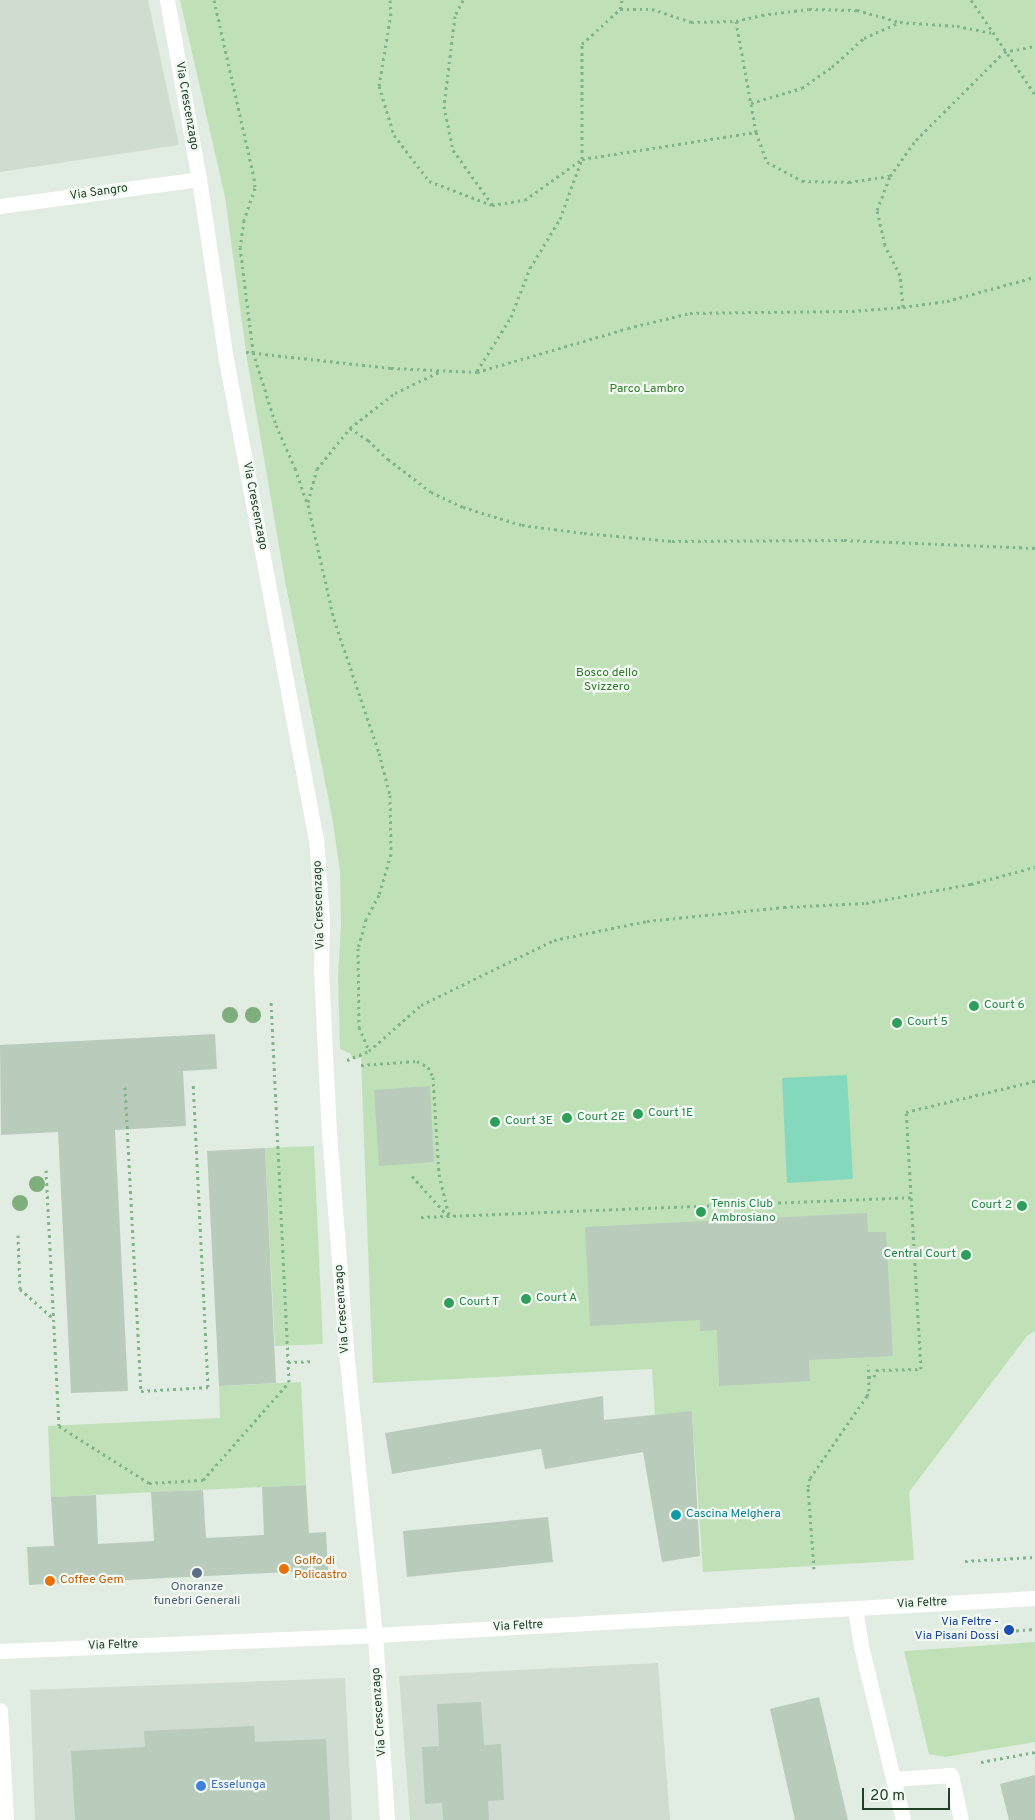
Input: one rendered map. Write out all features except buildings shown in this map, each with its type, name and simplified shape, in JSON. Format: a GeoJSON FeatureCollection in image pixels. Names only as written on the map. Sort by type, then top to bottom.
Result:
{"type":"FeatureCollection","features":[{"type":"Feature","properties":{"kind":"street","name":"Via Crescenzago"},"geometry":{"type":"LineString","coordinates":[[167,0],[199,179],[225,354],[316,838],[322,920],[321,971],[327,1076],[347,1360],[375,1635],[387,1820]]}},
{"type":"Feature","properties":{"kind":"street","name":"Via Sangro"},"geometry":{"type":"LineString","coordinates":[[0,206],[199,179]]}},
{"type":"Feature","properties":{"kind":"street","name":"Via Feltre"},"geometry":{"type":"LineString","coordinates":[[0,1651],[375,1635],[1035,1598]]}},
{"type":"Feature","properties":{"kind":"street"},"geometry":{"type":"LineString","coordinates":[[855,1608],[861,1646],[903,1820]]}},
{"type":"Feature","properties":{"kind":"street"},"geometry":{"type":"LineString","coordinates":[[0,1710],[6,1820]]}},
{"type":"Feature","properties":{"kind":"street"},"geometry":{"type":"LineString","coordinates":[[893,1779],[950,1775],[961,1820]]}},
{"type":"Feature","properties":{"kind":"path"},"geometry":{"type":"LineString","coordinates":[[214,0],[254,178],[255,188],[244,220],[240,247],[253,352],[276,425],[296,468],[308,505],[334,619],[379,753],[390,794],[391,854],[379,895],[366,919],[358,948],[359,1027],[370,1051]]}},
{"type":"Feature","properties":{"kind":"path"},"geometry":{"type":"LineString","coordinates":[[390,0],[391,13],[379,86],[394,136],[429,181],[492,205],[524,200],[582,159],[756,132]]}},
{"type":"Feature","properties":{"kind":"path"},"geometry":{"type":"LineString","coordinates":[[463,0],[455,16],[444,106],[453,150],[492,205]]}},
{"type":"Feature","properties":{"kind":"path"},"geometry":{"type":"LineString","coordinates":[[477,372],[511,317],[530,268],[560,219],[582,159],[582,44],[620,8],[622,0]]}},
{"type":"Feature","properties":{"kind":"path"},"geometry":{"type":"LineString","coordinates":[[971,0],[1004,52],[1035,94]]}},
{"type":"Feature","properties":{"kind":"path"},"geometry":{"type":"LineString","coordinates":[[620,8],[652,10],[690,22],[736,21],[809,8],[857,10],[900,22],[957,26],[992,33]]}},
{"type":"Feature","properties":{"kind":"path"},"geometry":{"type":"LineString","coordinates":[[736,21],[756,132],[767,162],[802,180],[849,182],[890,176]]}},
{"type":"Feature","properties":{"kind":"path"},"geometry":{"type":"LineString","coordinates":[[751,104],[802,88],[832,67],[864,38],[900,22]]}},
{"type":"Feature","properties":{"kind":"path"},"geometry":{"type":"LineString","coordinates":[[902,306],[900,274],[885,244],[877,210],[890,176],[916,140],[1004,52],[1035,46]]}},
{"type":"Feature","properties":{"kind":"path"},"geometry":{"type":"LineString","coordinates":[[225,354],[253,352],[391,368],[477,372],[628,328],[690,313],[852,311],[902,306],[947,301],[1035,277]]}},
{"type":"Feature","properties":{"kind":"path"},"geometry":{"type":"LineString","coordinates":[[308,505],[317,469],[350,428],[395,393],[443,370]]}},
{"type":"Feature","properties":{"kind":"path"},"geometry":{"type":"LineString","coordinates":[[350,428],[368,440],[388,459],[432,492],[470,509],[522,525],[672,541],[844,540],[1035,548]]}},
{"type":"Feature","properties":{"kind":"path"},"geometry":{"type":"LineString","coordinates":[[327,1076],[346,1061],[370,1051],[421,1005],[554,940],[647,921],[784,907],[866,903],[971,884],[1035,867]]}},
{"type":"Feature","properties":{"kind":"path"},"geometry":{"type":"LineString","coordinates":[[46,1170],[59,1426],[149,1483],[203,1480],[289,1382],[271,1000]]}},
{"type":"Feature","properties":{"kind":"path"},"geometry":{"type":"LineString","coordinates":[[361,1065],[417,1061],[428,1067],[433,1076],[439,1174],[448,1216]]}},
{"type":"Feature","properties":{"kind":"path"},"geometry":{"type":"LineString","coordinates":[[868,1378],[874,1377],[876,1370],[921,1369],[906,1112],[1035,1081]]}},
{"type":"Feature","properties":{"kind":"path"},"geometry":{"type":"LineString","coordinates":[[125,1087],[141,1391],[208,1387],[193,1083]]}},
{"type":"Feature","properties":{"kind":"path"},"geometry":{"type":"LineString","coordinates":[[412,1176],[448,1216]]}},
{"type":"Feature","properties":{"kind":"path"},"geometry":{"type":"LineString","coordinates":[[421,1217],[911,1197]]}},
{"type":"Feature","properties":{"kind":"path"},"geometry":{"type":"LineString","coordinates":[[18,1236],[20,1289],[54,1319]]}},
{"type":"Feature","properties":{"kind":"path"},"geometry":{"type":"LineString","coordinates":[[288,1362],[313,1362]]}},
{"type":"Feature","properties":{"kind":"path"},"geometry":{"type":"LineString","coordinates":[[814,1569],[808,1488],[810,1478],[867,1396],[869,1391],[868,1365]]}},
{"type":"Feature","properties":{"kind":"path"},"geometry":{"type":"LineString","coordinates":[[964,1561],[1035,1558]]}},
{"type":"Feature","properties":{"kind":"path"},"geometry":{"type":"LineString","coordinates":[[971,1634],[1035,1629]]}},
{"type":"Feature","properties":{"kind":"path"},"geometry":{"type":"LineString","coordinates":[[980,1762],[1035,1752]]}},
{"type":"Feature","properties":{"kind":"shaded area"},"geometry":{"type":"Polygon","coordinates":[[[0,0],[148,0],[179,145],[0,172],[0,0]]]}},
{"type":"Feature","properties":{"kind":"shaded area"},"geometry":{"type":"Polygon","coordinates":[[[847,1075],[853,1179],[787,1183],[782,1078],[847,1075]]]}},
{"type":"Feature","properties":{"kind":"shaded area"},"geometry":{"type":"Polygon","coordinates":[[[658,1663],[670,1820],[410,1820],[399,1676],[658,1663]]]}},
{"type":"Feature","properties":{"kind":"shaded area"},"geometry":{"type":"Polygon","coordinates":[[[345,1678],[352,1820],[35,1820],[30,1690],[345,1678]]]}},
{"type":"Feature","properties":{"kind":"green space","name":"Parco Lambro"},"geometry":{"type":"Polygon","coordinates":[[[180,0],[1035,0],[1035,1331],[1027,1336],[909,1492],[914,1560],[703,1572],[692,1412],[655,1415],[652,1369],[373,1383],[361,1058],[352,1059],[351,1054],[340,1049],[338,976],[341,925],[340,872],[333,822],[285,581],[247,359],[225,197],[180,0]]]}},
{"type":"Feature","properties":{"kind":"green space"},"geometry":{"type":"Polygon","coordinates":[[[314,1146],[323,1344],[275,1346],[265,1148],[314,1146]]]}},
{"type":"Feature","properties":{"kind":"green space"},"geometry":{"type":"Polygon","coordinates":[[[301,1382],[306,1485],[51,1497],[48,1426],[220,1418],[219,1386],[301,1382]]]}},
{"type":"Feature","properties":{"kind":"green space"},"geometry":{"type":"Polygon","coordinates":[[[1035,1642],[1035,1742],[945,1757],[929,1754],[904,1651],[1035,1642]]]}},
{"type":"Feature","properties":{"kind":"place","name":"Court 6"},"geometry":{"type":"Point","coordinates":[974,1006]}},
{"type":"Feature","properties":{"kind":"place","name":"Court 5"},"geometry":{"type":"Point","coordinates":[897,1023]}},
{"type":"Feature","properties":{"kind":"place","name":"Court 1E"},"geometry":{"type":"Point","coordinates":[638,1114]}},
{"type":"Feature","properties":{"kind":"place","name":"Court 2E"},"geometry":{"type":"Point","coordinates":[567,1118]}},
{"type":"Feature","properties":{"kind":"place","name":"Court 3E"},"geometry":{"type":"Point","coordinates":[495,1122]}},
{"type":"Feature","properties":{"kind":"place","name":"Court 2"},"geometry":{"type":"Point","coordinates":[1022,1206]}},
{"type":"Feature","properties":{"kind":"place","name":"Tennis Club Ambrosiano"},"geometry":{"type":"Point","coordinates":[701,1212]}},
{"type":"Feature","properties":{"kind":"place","name":"Central Court"},"geometry":{"type":"Point","coordinates":[966,1255]}},
{"type":"Feature","properties":{"kind":"place","name":"Court A"},"geometry":{"type":"Point","coordinates":[526,1299]}},
{"type":"Feature","properties":{"kind":"place","name":"Court T"},"geometry":{"type":"Point","coordinates":[449,1303]}},
{"type":"Feature","properties":{"kind":"place","name":"Cascina Melghera"},"geometry":{"type":"Point","coordinates":[676,1515]}},
{"type":"Feature","properties":{"kind":"place","name":"Golfo di Policastro"},"geometry":{"type":"Point","coordinates":[284,1569]}},
{"type":"Feature","properties":{"kind":"place","name":"Onoranze funebri Generali"},"geometry":{"type":"Point","coordinates":[197,1573]}},
{"type":"Feature","properties":{"kind":"place","name":"Coffee Gem"},"geometry":{"type":"Point","coordinates":[50,1581]}},
{"type":"Feature","properties":{"kind":"place","name":"Via Feltre - Via Pisani Dossi"},"geometry":{"type":"Point","coordinates":[1009,1630]}},
{"type":"Feature","properties":{"kind":"place","name":"Esselunga"},"geometry":{"type":"Point","coordinates":[201,1786]}},
{"type":"Feature","properties":{"kind":"park label","name":"Bosco dello Svizzero"},"geometry":{"type":"Point","coordinates":[607,681]}}]}
